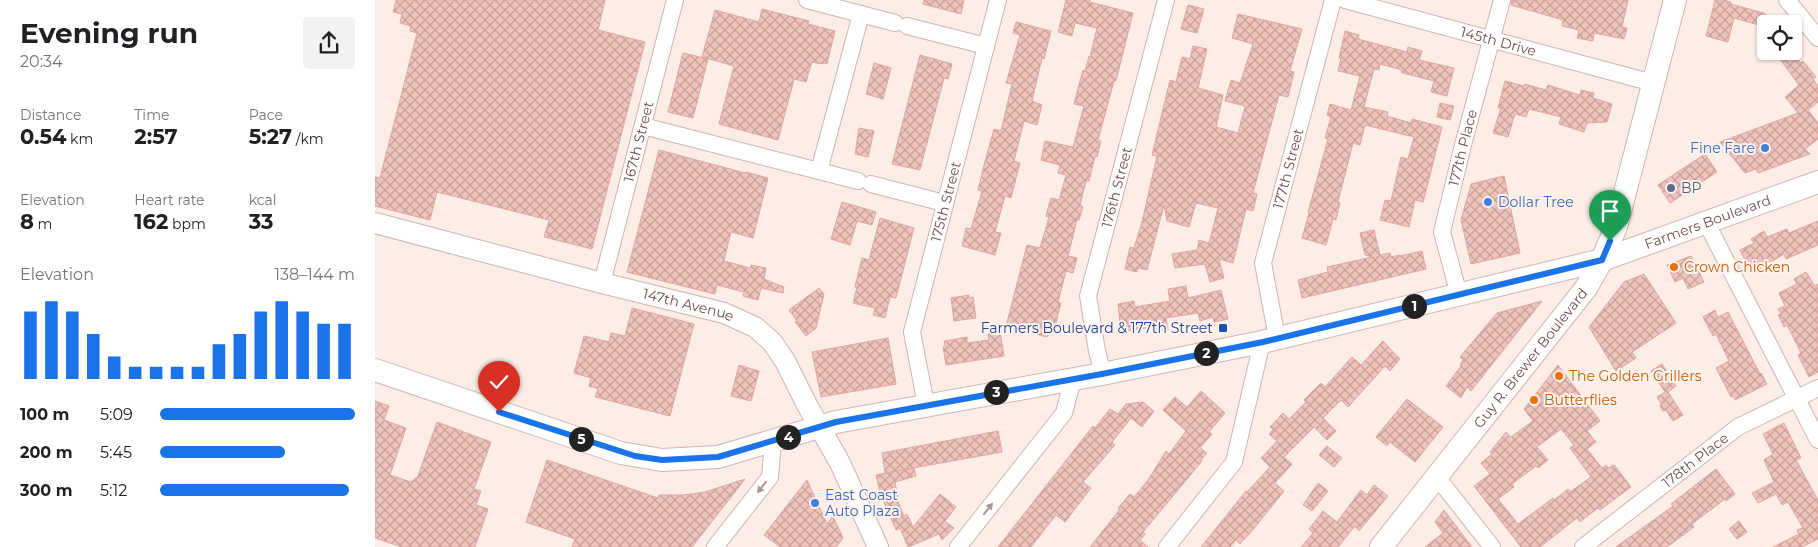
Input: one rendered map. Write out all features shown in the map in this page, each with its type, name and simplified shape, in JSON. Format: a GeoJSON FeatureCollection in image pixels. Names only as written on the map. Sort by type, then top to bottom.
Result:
{"type":"FeatureCollection","features":[{"type":"Feature","properties":{"kind":"main road","name":"Guy R. Brewer Boulevard"},"geometry":{"type":"LineString","coordinates":[[1381,547],[1586,288],[1602,260],[1619,216],[1675,0]]}},
{"type":"Feature","properties":{"kind":"main road","name":"Farmers Boulevard"},"geometry":{"type":"LineString","coordinates":[[375,370],[621,453],[649,459],[675,460],[718,457],[820,427],[926,404],[1103,374],[1270,340],[1602,260],[1818,182]]}},
{"type":"Feature","properties":{"kind":"street","name":"167th Street"},"geometry":{"type":"LineString","coordinates":[[602,283],[675,0]]}},
{"type":"Feature","properties":{"kind":"street"},"geometry":{"type":"LineString","coordinates":[[807,0],[985,46]]}},
{"type":"Feature","properties":{"kind":"street","name":"175th Street"},"geometry":{"type":"LineString","coordinates":[[926,404],[912,332],[998,0]]}},
{"type":"Feature","properties":{"kind":"street","name":"176th Street"},"geometry":{"type":"LineString","coordinates":[[1103,374],[1097,351],[1088,296],[1166,0]]}},
{"type":"Feature","properties":{"kind":"street","name":"177th Street"},"geometry":{"type":"LineString","coordinates":[[1167,547],[1234,462],[1270,340],[1263,262],[1333,0]]}},
{"type":"Feature","properties":{"kind":"street","name":"145th Drive"},"geometry":{"type":"LineString","coordinates":[[1345,0],[1653,83]]}},
{"type":"Feature","properties":{"kind":"street","name":"177th Place"},"geometry":{"type":"LineString","coordinates":[[1459,295],[1442,232],[1502,0]]}},
{"type":"Feature","properties":{"kind":"street"},"geometry":{"type":"LineString","coordinates":[[1787,0],[1818,38]]}},
{"type":"Feature","properties":{"kind":"street"},"geometry":{"type":"LineString","coordinates":[[819,171],[861,14]]}},
{"type":"Feature","properties":{"kind":"street"},"geometry":{"type":"LineString","coordinates":[[643,126],[944,203]]}},
{"type":"Feature","properties":{"kind":"street"},"geometry":{"type":"LineString","coordinates":[[1707,222],[1818,440]]}},
{"type":"Feature","properties":{"kind":"street","name":"147th Avenue"},"geometry":{"type":"LineString","coordinates":[[375,223],[724,313],[755,327],[779,351],[839,463],[878,547]]}},
{"type":"Feature","properties":{"kind":"street"},"geometry":{"type":"LineString","coordinates":[[957,547],[1064,414],[1073,379]]}},
{"type":"Feature","properties":{"kind":"street","name":"178th Place"},"geometry":{"type":"LineString","coordinates":[[1583,547],[1738,427],[1818,388]]}},
{"type":"Feature","properties":{"kind":"street"},"geometry":{"type":"LineString","coordinates":[[715,547],[769,477],[773,441]]}},
{"type":"Feature","properties":{"kind":"street"},"geometry":{"type":"LineString","coordinates":[[1437,477],[1492,547]]}},
{"type":"Feature","properties":{"kind":"building"},"geometry":{"type":"Polygon","coordinates":[[[396,0],[605,0],[598,30],[645,42],[592,249],[544,237],[549,220],[437,192],[430,220],[375,206],[375,177],[380,178],[417,33],[410,31],[411,26],[400,23],[402,14],[393,12],[396,0]]]}},
{"type":"Feature","properties":{"kind":"building"},"geometry":{"type":"Polygon","coordinates":[[[924,0],[964,0],[961,14],[923,4],[924,0]]]}},
{"type":"Feature","properties":{"kind":"building"},"geometry":{"type":"Polygon","coordinates":[[[1066,0],[1090,0],[1090,2],[1133,13],[1116,81],[1114,81],[1098,140],[1101,141],[1097,157],[1095,156],[1089,181],[1086,181],[1080,205],[1083,207],[1079,220],[1077,220],[1068,256],[1077,258],[1073,273],[1066,271],[1058,302],[1061,303],[1054,330],[1049,329],[1047,337],[1006,326],[1027,245],[1040,248],[1049,217],[1046,216],[1051,198],[1059,200],[1066,175],[1058,173],[1060,165],[1041,160],[1045,141],[1073,147],[1084,106],[1074,104],[1083,70],[1085,71],[1090,57],[1097,28],[1075,23],[1072,36],[1058,32],[1066,0]]]}},
{"type":"Feature","properties":{"kind":"building"},"geometry":{"type":"Polygon","coordinates":[[[1512,0],[1628,0],[1622,27],[1627,28],[1624,39],[1594,33],[1593,41],[1577,38],[1579,30],[1562,26],[1563,20],[1511,5],[1512,0]]]}},
{"type":"Feature","properties":{"kind":"building"},"geometry":{"type":"Polygon","coordinates":[[[1715,0],[1731,2],[1731,4],[1766,15],[1757,15],[1757,24],[1734,18],[1728,42],[1706,36],[1715,0]]]}},
{"type":"Feature","properties":{"kind":"building"},"geometry":{"type":"Polygon","coordinates":[[[1188,5],[1204,9],[1197,33],[1181,29],[1188,5]]]}},
{"type":"Feature","properties":{"kind":"building"},"geometry":{"type":"Polygon","coordinates":[[[762,9],[809,21],[808,24],[835,31],[827,64],[812,62],[806,82],[794,79],[778,140],[719,124],[734,66],[702,57],[715,10],[759,22],[762,9]]]}},
{"type":"Feature","properties":{"kind":"building"},"geometry":{"type":"Polygon","coordinates":[[[1238,14],[1302,29],[1290,71],[1294,72],[1288,97],[1279,95],[1253,193],[1257,194],[1253,211],[1246,209],[1233,263],[1219,259],[1224,278],[1210,282],[1205,264],[1175,268],[1172,254],[1197,250],[1199,240],[1209,243],[1218,208],[1196,203],[1189,227],[1167,221],[1164,205],[1147,270],[1138,268],[1137,272],[1125,269],[1130,247],[1134,248],[1142,222],[1157,156],[1152,155],[1170,80],[1176,82],[1182,57],[1190,59],[1193,46],[1207,49],[1198,88],[1223,95],[1216,127],[1238,133],[1245,106],[1225,101],[1231,80],[1240,83],[1253,44],[1232,38],[1238,14]]]}},
{"type":"Feature","properties":{"kind":"building"},"geometry":{"type":"Polygon","coordinates":[[[1016,22],[1051,31],[1044,59],[1042,58],[1032,101],[1042,105],[1037,125],[1024,121],[1014,161],[1020,163],[1011,198],[1005,196],[995,232],[1001,233],[995,255],[962,246],[966,228],[971,229],[982,191],[978,190],[994,129],[1001,131],[1012,84],[1006,83],[1020,35],[1013,33],[1016,22]]]}},
{"type":"Feature","properties":{"kind":"building"},"geometry":{"type":"Polygon","coordinates":[[[1345,31],[1359,35],[1358,39],[1407,52],[1408,47],[1422,51],[1419,60],[1454,68],[1447,96],[1431,92],[1434,81],[1403,73],[1401,72],[1402,70],[1380,64],[1379,70],[1374,69],[1364,107],[1388,112],[1387,116],[1411,123],[1412,119],[1442,127],[1423,202],[1415,200],[1409,227],[1380,220],[1385,200],[1391,201],[1401,157],[1408,159],[1414,137],[1365,125],[1360,145],[1353,143],[1338,202],[1340,203],[1336,220],[1333,219],[1326,245],[1302,238],[1328,139],[1325,138],[1331,117],[1327,115],[1330,104],[1351,110],[1360,76],[1338,71],[1345,31]]]}},
{"type":"Feature","properties":{"kind":"building"},"geometry":{"type":"Polygon","coordinates":[[[683,53],[708,59],[693,118],[668,112],[683,53]]]}},
{"type":"Feature","properties":{"kind":"building"},"geometry":{"type":"Polygon","coordinates":[[[920,55],[952,64],[948,79],[944,78],[920,170],[892,164],[920,55]]]}},
{"type":"Feature","properties":{"kind":"building"},"geometry":{"type":"Polygon","coordinates":[[[1781,60],[1798,60],[1801,63],[1803,61],[1816,77],[1813,79],[1818,86],[1818,102],[1808,110],[1818,123],[1818,139],[1805,149],[1810,154],[1758,173],[1756,169],[1745,173],[1720,142],[1798,113],[1785,97],[1799,85],[1781,60]]]}},
{"type":"Feature","properties":{"kind":"building"},"geometry":{"type":"Polygon","coordinates":[[[874,63],[891,68],[883,99],[866,94],[874,63]]]}},
{"type":"Feature","properties":{"kind":"building"},"geometry":{"type":"Polygon","coordinates":[[[1505,81],[1546,90],[1548,85],[1580,95],[1581,90],[1594,93],[1593,98],[1612,104],[1607,122],[1587,123],[1584,132],[1559,124],[1561,117],[1529,109],[1526,117],[1515,114],[1508,137],[1493,133],[1501,108],[1498,108],[1505,81]]]}},
{"type":"Feature","properties":{"kind":"building"},"geometry":{"type":"Polygon","coordinates":[[[1440,103],[1454,106],[1450,120],[1437,117],[1440,103]]]}},
{"type":"Feature","properties":{"kind":"building"},"geometry":{"type":"Polygon","coordinates":[[[859,128],[874,131],[868,157],[855,154],[859,128]]]}},
{"type":"Feature","properties":{"kind":"building"},"geometry":{"type":"Polygon","coordinates":[[[659,150],[768,178],[753,238],[731,232],[724,261],[750,268],[751,265],[766,268],[764,279],[784,287],[783,293],[761,288],[758,300],[743,296],[744,292],[717,285],[715,294],[627,272],[659,150]]]}},
{"type":"Feature","properties":{"kind":"building"},"geometry":{"type":"Polygon","coordinates":[[[1705,154],[1717,172],[1670,203],[1658,185],[1705,154]]]}},
{"type":"Feature","properties":{"kind":"building","name":"Dollar Tree"},"geometry":{"type":"Polygon","coordinates":[[[1504,176],[1520,253],[1471,264],[1461,220],[1471,184],[1504,176]]]}},
{"type":"Feature","properties":{"kind":"building"},"geometry":{"type":"Polygon","coordinates":[[[842,202],[876,212],[872,225],[857,221],[850,245],[831,239],[842,202]]]}},
{"type":"Feature","properties":{"kind":"building"},"geometry":{"type":"Polygon","coordinates":[[[880,218],[914,228],[896,298],[890,297],[885,318],[873,315],[875,308],[853,303],[862,258],[869,260],[880,218]]]}},
{"type":"Feature","properties":{"kind":"building"},"geometry":{"type":"Polygon","coordinates":[[[1818,221],[1818,245],[1786,259],[1784,254],[1752,274],[1740,250],[1754,243],[1751,239],[1764,231],[1767,237],[1787,229],[1789,233],[1818,221]]]}},
{"type":"Feature","properties":{"kind":"building"},"geometry":{"type":"Polygon","coordinates":[[[1374,230],[1380,255],[1390,253],[1391,257],[1422,251],[1426,269],[1302,298],[1298,280],[1328,272],[1327,267],[1372,257],[1365,255],[1360,233],[1374,230]]]}},
{"type":"Feature","properties":{"kind":"building"},"geometry":{"type":"Polygon","coordinates":[[[1691,256],[1704,282],[1688,289],[1683,278],[1675,282],[1667,265],[1691,256]]]}},
{"type":"Feature","properties":{"kind":"building"},"geometry":{"type":"Polygon","coordinates":[[[1806,272],[1815,286],[1818,284],[1818,372],[1809,377],[1798,355],[1801,353],[1787,325],[1784,327],[1778,315],[1781,314],[1778,309],[1785,306],[1779,293],[1797,284],[1794,279],[1806,272]]]}},
{"type":"Feature","properties":{"kind":"building"},"geometry":{"type":"Polygon","coordinates":[[[1644,274],[1676,323],[1632,352],[1636,358],[1616,371],[1589,327],[1624,282],[1644,274]]]}},
{"type":"Feature","properties":{"kind":"building"},"geometry":{"type":"Polygon","coordinates":[[[1186,286],[1188,298],[1221,290],[1228,319],[1214,322],[1213,317],[1200,321],[1198,313],[1166,318],[1168,330],[1153,332],[1152,327],[1121,332],[1118,304],[1134,301],[1135,307],[1170,301],[1168,289],[1186,286]]]}},
{"type":"Feature","properties":{"kind":"building"},"geometry":{"type":"Polygon","coordinates":[[[819,288],[824,294],[816,328],[806,336],[795,322],[797,321],[789,310],[819,288]]]}},
{"type":"Feature","properties":{"kind":"building"},"geometry":{"type":"Polygon","coordinates":[[[969,295],[969,298],[973,297],[976,318],[954,321],[951,298],[969,295]]]}},
{"type":"Feature","properties":{"kind":"building"},"geometry":{"type":"Polygon","coordinates":[[[1542,301],[1471,391],[1467,387],[1461,398],[1446,386],[1461,366],[1463,360],[1460,357],[1497,313],[1542,301]]]}},
{"type":"Feature","properties":{"kind":"building"},"geometry":{"type":"Polygon","coordinates":[[[632,308],[694,324],[670,416],[595,397],[598,389],[589,386],[591,378],[574,373],[584,336],[609,342],[611,333],[625,336],[632,308]]]}},
{"type":"Feature","properties":{"kind":"building"},"geometry":{"type":"Polygon","coordinates":[[[1715,310],[1718,317],[1728,312],[1767,384],[1735,400],[1733,396],[1731,397],[1716,368],[1729,361],[1716,334],[1713,336],[1703,317],[1715,310]]]}},
{"type":"Feature","properties":{"kind":"building"},"geometry":{"type":"Polygon","coordinates":[[[1000,332],[1004,356],[946,365],[944,341],[967,337],[967,343],[989,340],[988,334],[1000,332]]]}},
{"type":"Feature","properties":{"kind":"building"},"geometry":{"type":"Polygon","coordinates":[[[888,338],[896,384],[821,397],[812,352],[888,338]]]}},
{"type":"Feature","properties":{"kind":"building"},"geometry":{"type":"Polygon","coordinates":[[[1383,341],[1400,359],[1390,371],[1385,366],[1348,407],[1341,400],[1323,418],[1336,431],[1327,440],[1314,427],[1284,457],[1292,464],[1275,483],[1284,491],[1252,531],[1240,544],[1236,540],[1230,547],[1201,547],[1246,491],[1270,467],[1261,458],[1277,441],[1269,434],[1273,430],[1270,427],[1283,413],[1289,419],[1321,383],[1325,387],[1352,357],[1361,365],[1383,341]]]}},
{"type":"Feature","properties":{"kind":"building"},"geometry":{"type":"Polygon","coordinates":[[[1662,364],[1676,386],[1668,392],[1683,415],[1673,421],[1666,410],[1663,411],[1660,406],[1661,403],[1657,397],[1665,392],[1651,371],[1662,364]]]}},
{"type":"Feature","properties":{"kind":"building"},"geometry":{"type":"Polygon","coordinates":[[[739,365],[759,371],[751,401],[731,396],[739,365]]]}},
{"type":"Feature","properties":{"kind":"building"},"geometry":{"type":"Polygon","coordinates":[[[1558,365],[1600,421],[1587,431],[1596,442],[1587,449],[1602,468],[1606,465],[1609,468],[1613,465],[1615,466],[1631,487],[1580,522],[1577,518],[1540,547],[1521,547],[1474,486],[1490,474],[1481,463],[1492,454],[1490,452],[1506,432],[1511,437],[1533,421],[1524,409],[1558,365]],[[1561,429],[1537,447],[1548,460],[1538,468],[1536,466],[1512,484],[1514,487],[1498,499],[1518,524],[1553,498],[1554,500],[1568,489],[1570,492],[1591,477],[1570,448],[1574,445],[1561,429]]]}},
{"type":"Feature","properties":{"kind":"building"},"geometry":{"type":"Polygon","coordinates":[[[1201,391],[1225,413],[1209,432],[1212,434],[1200,448],[1207,453],[1202,461],[1143,532],[1145,534],[1140,540],[1148,547],[1090,547],[1120,509],[1118,508],[1130,494],[1134,497],[1148,480],[1166,451],[1169,454],[1186,431],[1163,410],[1175,397],[1187,407],[1201,391]]]}},
{"type":"Feature","properties":{"kind":"building"},"geometry":{"type":"Polygon","coordinates":[[[1407,399],[1443,427],[1415,462],[1390,442],[1387,446],[1376,437],[1407,399]]]}},
{"type":"Feature","properties":{"kind":"building"},"geometry":{"type":"Polygon","coordinates":[[[375,401],[389,406],[384,420],[406,428],[390,475],[411,482],[418,476],[437,422],[491,442],[474,489],[481,491],[476,505],[488,509],[475,547],[402,547],[375,538],[375,401]]]}},
{"type":"Feature","properties":{"kind":"building"},"geometry":{"type":"Polygon","coordinates":[[[1143,402],[1154,411],[1142,427],[1131,418],[1112,442],[1115,445],[1083,482],[1091,488],[1065,522],[1056,515],[1031,547],[998,547],[1093,426],[1095,428],[1110,409],[1118,414],[1126,404],[1143,402]]]}},
{"type":"Feature","properties":{"kind":"building"},"geometry":{"type":"Polygon","coordinates":[[[1784,423],[1801,458],[1796,460],[1818,500],[1818,539],[1802,547],[1773,547],[1799,534],[1797,530],[1803,528],[1788,502],[1782,505],[1776,494],[1758,503],[1752,493],[1774,482],[1764,460],[1773,454],[1763,434],[1784,423]]]}},
{"type":"Feature","properties":{"kind":"building"},"geometry":{"type":"Polygon","coordinates":[[[998,431],[1002,452],[885,473],[882,453],[998,431]]]}},
{"type":"Feature","properties":{"kind":"building"},"geometry":{"type":"Polygon","coordinates":[[[1327,446],[1342,458],[1334,467],[1319,455],[1327,446]]]}},
{"type":"Feature","properties":{"kind":"building"},"geometry":{"type":"Polygon","coordinates":[[[547,460],[658,498],[659,495],[684,495],[705,492],[745,479],[692,547],[572,547],[575,539],[526,522],[547,460]]]}},
{"type":"Feature","properties":{"kind":"building"},"geometry":{"type":"Polygon","coordinates":[[[914,468],[916,476],[895,482],[899,504],[904,516],[907,514],[913,527],[940,494],[956,507],[945,521],[954,528],[942,540],[939,534],[908,547],[900,528],[896,530],[880,493],[876,475],[914,468]]]}},
{"type":"Feature","properties":{"kind":"building"},"geometry":{"type":"Polygon","coordinates":[[[1716,469],[1735,494],[1726,501],[1725,499],[1692,524],[1694,527],[1667,547],[1616,547],[1673,506],[1671,504],[1716,469]]]}},
{"type":"Feature","properties":{"kind":"building"},"geometry":{"type":"Polygon","coordinates":[[[807,480],[827,524],[833,516],[843,538],[836,547],[780,547],[764,535],[807,480]]]}},
{"type":"Feature","properties":{"kind":"building"},"geometry":{"type":"Polygon","coordinates":[[[1318,483],[1328,491],[1312,511],[1303,505],[1318,483]]]}},
{"type":"Feature","properties":{"kind":"building"},"geometry":{"type":"Polygon","coordinates":[[[1374,485],[1388,496],[1359,531],[1355,526],[1338,547],[1301,547],[1313,533],[1309,529],[1323,511],[1337,522],[1361,490],[1367,495],[1374,485]]]}},
{"type":"Feature","properties":{"kind":"building"},"geometry":{"type":"Polygon","coordinates":[[[1444,510],[1472,547],[1425,547],[1443,533],[1435,522],[1444,510]]]}},
{"type":"Feature","properties":{"kind":"building"},"geometry":{"type":"Polygon","coordinates":[[[1739,521],[1747,532],[1737,539],[1729,529],[1739,521]]]}},
{"type":"Feature","properties":{"kind":"place","name":"Fine Fare"},"geometry":{"type":"Point","coordinates":[1765,148]}},
{"type":"Feature","properties":{"kind":"place","name":"BP"},"geometry":{"type":"Point","coordinates":[1671,188]}},
{"type":"Feature","properties":{"kind":"place","name":"Dollar Tree"},"geometry":{"type":"Point","coordinates":[1488,202]}},
{"type":"Feature","properties":{"kind":"place","name":"Crown Chicken"},"geometry":{"type":"Point","coordinates":[1674,267]}},
{"type":"Feature","properties":{"kind":"place","name":"Farmers Boulevard & 177th Street"},"geometry":{"type":"Point","coordinates":[1223,328]}},
{"type":"Feature","properties":{"kind":"place","name":"The Golden Grillers"},"geometry":{"type":"Point","coordinates":[1559,376]}},
{"type":"Feature","properties":{"kind":"place","name":"Butterflies"},"geometry":{"type":"Point","coordinates":[1534,400]}},
{"type":"Feature","properties":{"kind":"place","name":"East Coast Auto Plaza"},"geometry":{"type":"Point","coordinates":[815,503]}},
{"type":"Feature","properties":{"kind":"route"},"geometry":{"type":"LineString","coordinates":[[499,412],[621,453],[649,459],[688,460],[718,457],[836,422],[926,404],[1102,374],[1263,342],[1459,295],[1602,260],[1610,241]]}}]}
